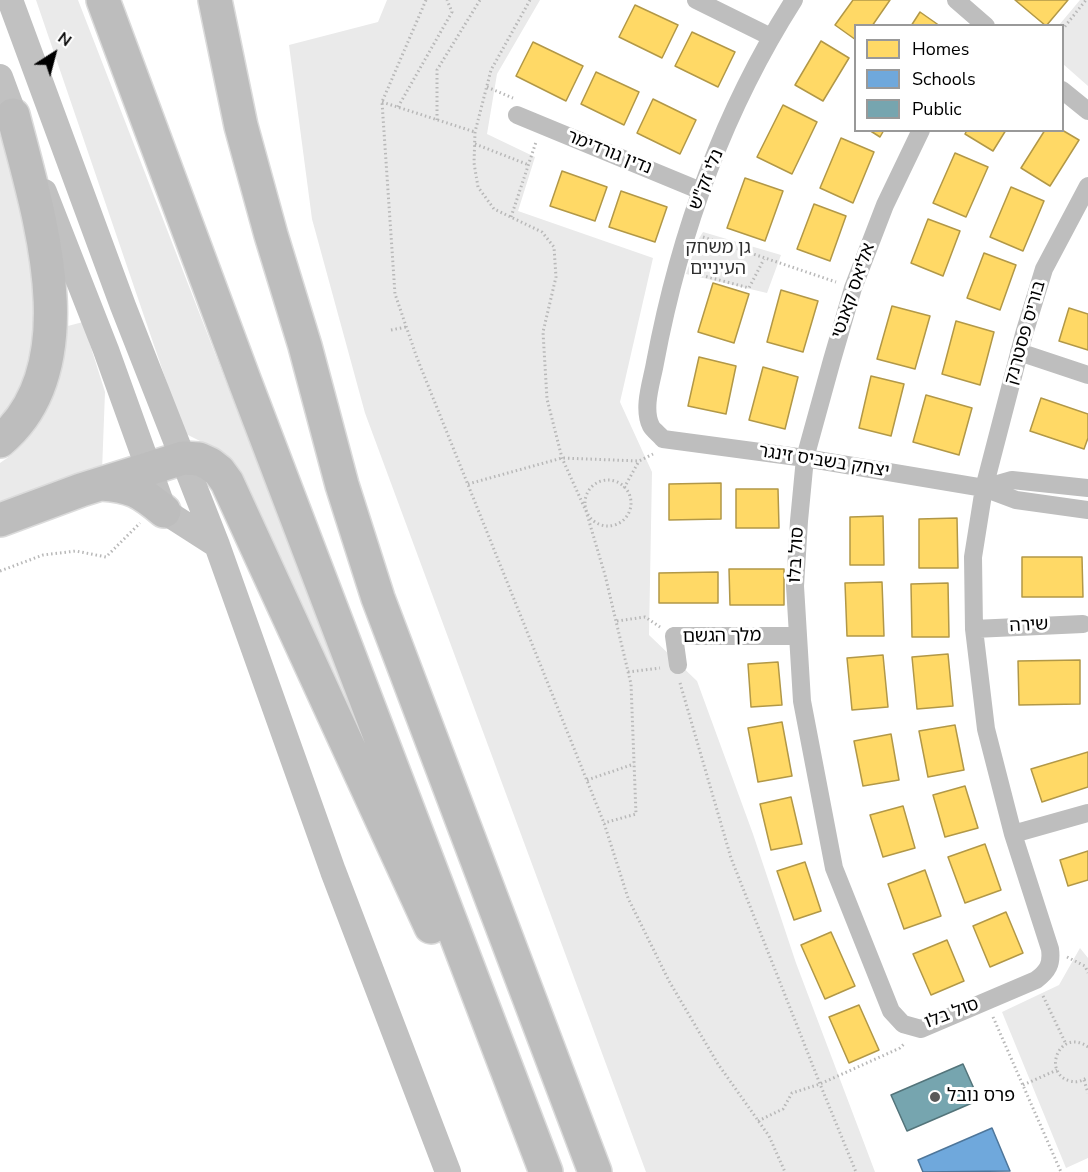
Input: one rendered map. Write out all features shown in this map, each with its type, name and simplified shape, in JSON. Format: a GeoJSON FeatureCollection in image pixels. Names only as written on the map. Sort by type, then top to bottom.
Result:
{"type":"FeatureCollection","features":[{"type":"Feature","properties":{"kind":"highway"},"geometry":{"type":"LineString","coordinates":[[103,0],[544,1172]]}},
{"type":"Feature","properties":{"kind":"highway"},"geometry":{"type":"LineString","coordinates":[[215,0],[241,126],[305,346],[342,484],[378,598],[555,1067],[597,1172]]}},
{"type":"Feature","properties":{"kind":"highway"},"geometry":{"type":"LineString","coordinates":[[0,441],[19,420],[31,402],[43,368],[50,328],[50,298],[44,237],[13,115]]}},
{"type":"Feature","properties":{"kind":"highway"},"geometry":{"type":"LineString","coordinates":[[0,520],[100,484],[183,458],[199,459],[219,471],[227,482],[544,1172]]}},
{"type":"Feature","properties":{"kind":"highway"},"geometry":{"type":"LineString","coordinates":[[100,484],[122,485],[143,494],[164,511]]}},
{"type":"Feature","properties":{"kind":"street"},"geometry":{"type":"LineString","coordinates":[[10,0],[123,306],[217,545],[333,871],[448,1172]]}},
{"type":"Feature","properties":{"kind":"street"},"geometry":{"type":"LineString","coordinates":[[696,0],[771,37]]}},
{"type":"Feature","properties":{"kind":"street","name":"נלי זק\"ש"},"geometry":{"type":"LineString","coordinates":[[672,440],[651,425],[647,405],[676,269],[701,191],[746,86],[771,37],[794,0]]}},
{"type":"Feature","properties":{"kind":"street"},"geometry":{"type":"LineString","coordinates":[[956,0],[985,24]]}},
{"type":"Feature","properties":{"kind":"street"},"geometry":{"type":"LineString","coordinates":[[0,77],[106,350],[164,511],[217,545]]}},
{"type":"Feature","properties":{"kind":"street"},"geometry":{"type":"LineString","coordinates":[[1064,92],[1088,111]]}},
{"type":"Feature","properties":{"kind":"street","name":"נדין גורדימר"},"geometry":{"type":"LineString","coordinates":[[517,115],[701,191]]}},
{"type":"Feature","properties":{"kind":"street","name":"אליאס קאנטי"},"geometry":{"type":"LineString","coordinates":[[805,459],[853,288],[885,205],[920,132]]}},
{"type":"Feature","properties":{"kind":"street","name":"בוריס פסטרנק"},"geometry":{"type":"LineString","coordinates":[[984,488],[1019,352],[1044,269],[1088,186]]}},
{"type":"Feature","properties":{"kind":"street"},"geometry":{"type":"LineString","coordinates":[[1019,352],[1088,375]]}},
{"type":"Feature","properties":{"kind":"street","name":"יצחק בשביס זינגר"},"geometry":{"type":"LineString","coordinates":[[672,440],[984,488],[1016,500],[1088,510]]}},
{"type":"Feature","properties":{"kind":"street","name":"סול בלו"},"geometry":{"type":"LineString","coordinates":[[805,459],[795,586],[802,701],[834,868],[891,1011],[903,1024],[921,1029],[1036,980]]}},
{"type":"Feature","properties":{"kind":"street","name":"יצחק בשביס זינגר"},"geometry":{"type":"LineString","coordinates":[[984,488],[1012,480],[1088,488]]}},
{"type":"Feature","properties":{"kind":"street"},"geometry":{"type":"LineString","coordinates":[[984,488],[973,557],[974,629],[986,729],[1013,834],[1050,949],[1052,961],[1047,972],[1036,980]]}},
{"type":"Feature","properties":{"kind":"street","name":"שירה"},"geometry":{"type":"LineString","coordinates":[[974,629],[1083,624]]}},
{"type":"Feature","properties":{"kind":"street","name":"מלך הגשם"},"geometry":{"type":"LineString","coordinates":[[678,665],[674,636],[798,636]]}},
{"type":"Feature","properties":{"kind":"street"},"geometry":{"type":"LineString","coordinates":[[1013,834],[1088,813]]}},
{"type":"Feature","properties":{"kind":"path"},"geometry":{"type":"LineString","coordinates":[[426,0],[382,102],[395,294],[468,484],[604,823],[628,898],[669,981],[718,1064],[769,1136],[785,1172]]}},
{"type":"Feature","properties":{"kind":"path"},"geometry":{"type":"LineString","coordinates":[[398,107],[452,12],[447,0]]}},
{"type":"Feature","properties":{"kind":"path"},"geometry":{"type":"LineString","coordinates":[[437,120],[437,70],[480,0]]}},
{"type":"Feature","properties":{"kind":"path"},"geometry":{"type":"LineString","coordinates":[[530,0],[490,70],[475,132],[474,163],[478,187],[494,208],[542,232],[554,247],[556,277],[543,332],[547,399],[562,458],[586,511],[589,518],[602,526],[609,526],[622,521],[627,516],[631,502],[624,488],[610,480],[595,483],[585,496],[586,511],[631,684],[636,814],[604,823]]}},
{"type":"Feature","properties":{"kind":"path"},"geometry":{"type":"LineString","coordinates":[[1064,28],[1086,0]]}},
{"type":"Feature","properties":{"kind":"path"},"geometry":{"type":"LineString","coordinates":[[382,102],[475,132]]}},
{"type":"Feature","properties":{"kind":"path"},"geometry":{"type":"LineString","coordinates":[[511,217],[542,126]]}},
{"type":"Feature","properties":{"kind":"path"},"geometry":{"type":"LineString","coordinates":[[475,144],[529,165]]}},
{"type":"Feature","properties":{"kind":"path"},"geometry":{"type":"LineString","coordinates":[[687,231],[853,288]]}},
{"type":"Feature","properties":{"kind":"path"},"geometry":{"type":"LineString","coordinates":[[676,269],[749,288],[764,259]]}},
{"type":"Feature","properties":{"kind":"path"},"geometry":{"type":"LineString","coordinates":[[391,330],[406,327]]}},
{"type":"Feature","properties":{"kind":"path"},"geometry":{"type":"LineString","coordinates":[[624,488],[639,461],[672,440]]}},
{"type":"Feature","properties":{"kind":"path"},"geometry":{"type":"LineString","coordinates":[[468,484],[562,458],[639,461]]}},
{"type":"Feature","properties":{"kind":"path"},"geometry":{"type":"LineString","coordinates":[[0,571],[43,555],[76,550],[106,557],[138,524],[164,511]]}},
{"type":"Feature","properties":{"kind":"path"},"geometry":{"type":"LineString","coordinates":[[616,622],[645,617],[674,636]]}},
{"type":"Feature","properties":{"kind":"path"},"geometry":{"type":"LineString","coordinates":[[628,672],[678,665],[681,689],[732,858],[856,1172]]}},
{"type":"Feature","properties":{"kind":"path"},"geometry":{"type":"LineString","coordinates":[[587,780],[634,764]]}},
{"type":"Feature","properties":{"kind":"path"},"geometry":{"type":"LineString","coordinates":[[1050,949],[1085,966],[1088,973]]}},
{"type":"Feature","properties":{"kind":"path"},"geometry":{"type":"LineString","coordinates":[[1036,980],[1066,1044]]}},
{"type":"Feature","properties":{"kind":"path"},"geometry":{"type":"LineString","coordinates":[[986,1001],[1061,1172]]}},
{"type":"Feature","properties":{"kind":"path"},"geometry":{"type":"LineString","coordinates":[[758,1121],[783,1109],[792,1093],[820,1084],[900,1048],[921,1029]]}},
{"type":"Feature","properties":{"kind":"path"},"geometry":{"type":"LineString","coordinates":[[1088,1047],[1079,1042],[1066,1044],[1055,1058],[1057,1070],[1066,1080],[1077,1082],[1088,1077]]}},
{"type":"Feature","properties":{"kind":"path"},"geometry":{"type":"LineString","coordinates":[[1023,1085],[1057,1070]]}},
{"type":"Feature","properties":{"kind":"path"},"geometry":{"type":"LineString","coordinates":[[1084,1080],[1088,1093]]}},
{"type":"Feature","properties":{"kind":"green space"},"geometry":{"type":"Polygon","coordinates":[[[36,0],[78,0],[378,774],[212,447],[184,433],[36,0]]]}},
{"type":"Feature","properties":{"kind":"green space"},"geometry":{"type":"Polygon","coordinates":[[[387,0],[540,0],[497,74],[487,134],[535,157],[518,211],[653,258],[620,402],[652,472],[649,635],[697,681],[753,834],[796,963],[875,1172],[646,1172],[365,413],[312,219],[289,45],[378,22],[387,0]]]}},
{"type":"Feature","properties":{"kind":"green space"},"geometry":{"type":"Polygon","coordinates":[[[1080,0],[1088,0],[1088,86],[1064,65],[1064,24],[1060,24],[1080,0]]]}},
{"type":"Feature","properties":{"kind":"green space"},"geometry":{"type":"Polygon","coordinates":[[[0,136],[14,175],[26,224],[38,306],[25,381],[0,424],[0,136]]]}},
{"type":"Feature","properties":{"kind":"green space","name":"גן משחק העיניים"},"geometry":{"type":"Polygon","coordinates":[[[703,232],[781,255],[767,293],[686,274],[703,232]]]}},
{"type":"Feature","properties":{"kind":"green space"},"geometry":{"type":"Polygon","coordinates":[[[83,322],[105,392],[102,471],[0,507],[0,463],[24,442],[44,416],[61,370],[64,327],[83,322]]]}},
{"type":"Feature","properties":{"kind":"green space"},"geometry":{"type":"Polygon","coordinates":[[[1080,948],[1088,958],[1088,1158],[1066,1168],[1002,1012],[1059,985],[1080,948]]]}},
{"type":"Feature","properties":{"kind":"building: Homes"},"geometry":{"type":"Polygon","coordinates":[[[853,0],[890,0],[873,24],[854,24],[854,39],[835,25],[853,0]]]}},
{"type":"Feature","properties":{"kind":"building: Homes"},"geometry":{"type":"Polygon","coordinates":[[[1015,0],[1068,0],[1048,24],[1044,24],[1015,0]]]}},
{"type":"Feature","properties":{"kind":"building: Homes"},"geometry":{"type":"Polygon","coordinates":[[[635,5],[678,25],[662,58],[619,37],[635,5]]]}},
{"type":"Feature","properties":{"kind":"building: Homes"},"geometry":{"type":"Polygon","coordinates":[[[920,12],[937,24],[912,24],[920,12]]]}},
{"type":"Feature","properties":{"kind":"building: Homes"},"geometry":{"type":"Polygon","coordinates":[[[692,32],[735,52],[718,87],[675,66],[692,32]]]}},
{"type":"Feature","properties":{"kind":"building: Homes"},"geometry":{"type":"Polygon","coordinates":[[[821,41],[849,58],[823,101],[795,85],[821,41]]]}},
{"type":"Feature","properties":{"kind":"building: Homes"},"geometry":{"type":"Polygon","coordinates":[[[533,42],[583,66],[566,101],[516,76],[533,42]]]}},
{"type":"Feature","properties":{"kind":"building: Homes"},"geometry":{"type":"Polygon","coordinates":[[[596,72],[639,92],[624,125],[581,104],[596,72]]]}},
{"type":"Feature","properties":{"kind":"building: Homes"},"geometry":{"type":"Polygon","coordinates":[[[653,99],[696,120],[680,154],[637,133],[653,99]]]}},
{"type":"Feature","properties":{"kind":"building: Homes"},"geometry":{"type":"Polygon","coordinates":[[[783,105],[817,122],[792,174],[757,157],[783,105]]]}},
{"type":"Feature","properties":{"kind":"building: Homes"},"geometry":{"type":"Polygon","coordinates":[[[1064,131],[1079,140],[1050,186],[1021,168],[1044,132],[1064,131]]]}},
{"type":"Feature","properties":{"kind":"building: Homes"},"geometry":{"type":"Polygon","coordinates":[[[872,132],[883,132],[880,137],[872,132]]]}},
{"type":"Feature","properties":{"kind":"building: Homes"},"geometry":{"type":"Polygon","coordinates":[[[966,132],[1005,132],[993,151],[965,134],[966,132]]]}},
{"type":"Feature","properties":{"kind":"building: Homes"},"geometry":{"type":"Polygon","coordinates":[[[841,138],[874,152],[853,203],[820,188],[841,138]]]}},
{"type":"Feature","properties":{"kind":"building: Homes"},"geometry":{"type":"Polygon","coordinates":[[[955,153],[988,167],[966,217],[933,203],[955,153]]]}},
{"type":"Feature","properties":{"kind":"building: Homes"},"geometry":{"type":"Polygon","coordinates":[[[562,171],[607,187],[595,221],[550,206],[562,171]]]}},
{"type":"Feature","properties":{"kind":"building: Homes"},"geometry":{"type":"Polygon","coordinates":[[[745,178],[783,191],[765,241],[727,228],[745,178]]]}},
{"type":"Feature","properties":{"kind":"building: Homes"},"geometry":{"type":"Polygon","coordinates":[[[1011,187],[1044,201],[1023,251],[990,237],[1011,187]]]}},
{"type":"Feature","properties":{"kind":"building: Homes"},"geometry":{"type":"Polygon","coordinates":[[[621,191],[667,207],[655,242],[609,227],[621,191]]]}},
{"type":"Feature","properties":{"kind":"building: Homes"},"geometry":{"type":"Polygon","coordinates":[[[814,204],[846,216],[830,261],[797,249],[814,204]]]}},
{"type":"Feature","properties":{"kind":"building: Homes"},"geometry":{"type":"Polygon","coordinates":[[[928,219],[960,231],[943,276],[911,263],[928,219]]]}},
{"type":"Feature","properties":{"kind":"building: Homes"},"geometry":{"type":"Polygon","coordinates":[[[984,253],[1016,265],[1000,310],[967,298],[984,253]]]}},
{"type":"Feature","properties":{"kind":"building: Homes"},"geometry":{"type":"Polygon","coordinates":[[[713,283],[749,294],[734,343],[698,332],[713,283]]]}},
{"type":"Feature","properties":{"kind":"building: Homes"},"geometry":{"type":"Polygon","coordinates":[[[781,290],[818,301],[803,352],[767,342],[781,290]]]}},
{"type":"Feature","properties":{"kind":"building: Homes"},"geometry":{"type":"Polygon","coordinates":[[[892,306],[930,316],[915,369],[877,359],[892,306]]]}},
{"type":"Feature","properties":{"kind":"building: Homes"},"geometry":{"type":"Polygon","coordinates":[[[1069,308],[1088,314],[1088,350],[1059,341],[1069,308]]]}},
{"type":"Feature","properties":{"kind":"building: Homes"},"geometry":{"type":"Polygon","coordinates":[[[956,321],[994,332],[980,385],[942,374],[956,321]]]}},
{"type":"Feature","properties":{"kind":"building: Homes"},"geometry":{"type":"Polygon","coordinates":[[[699,357],[736,366],[726,414],[688,406],[699,357]]]}},
{"type":"Feature","properties":{"kind":"building: Homes"},"geometry":{"type":"Polygon","coordinates":[[[763,367],[798,377],[785,429],[749,420],[763,367]]]}},
{"type":"Feature","properties":{"kind":"building: Homes"},"geometry":{"type":"Polygon","coordinates":[[[871,376],[904,384],[891,436],[859,428],[871,376]]]}},
{"type":"Feature","properties":{"kind":"building: Homes"},"geometry":{"type":"Polygon","coordinates":[[[926,395],[972,408],[959,455],[913,442],[926,395]]]}},
{"type":"Feature","properties":{"kind":"building: Homes"},"geometry":{"type":"Polygon","coordinates":[[[1041,398],[1088,414],[1088,438],[1084,449],[1030,431],[1041,398]]]}},
{"type":"Feature","properties":{"kind":"building: Homes"},"geometry":{"type":"Polygon","coordinates":[[[721,483],[721,519],[669,520],[669,484],[721,483]]]}},
{"type":"Feature","properties":{"kind":"building: Homes"},"geometry":{"type":"Polygon","coordinates":[[[736,489],[778,489],[779,528],[736,528],[736,489]]]}},
{"type":"Feature","properties":{"kind":"building: Homes"},"geometry":{"type":"Polygon","coordinates":[[[883,516],[884,565],[850,565],[850,517],[883,516]]]}},
{"type":"Feature","properties":{"kind":"building: Homes"},"geometry":{"type":"Polygon","coordinates":[[[957,518],[958,568],[919,568],[919,519],[957,518]]]}},
{"type":"Feature","properties":{"kind":"building: Homes"},"geometry":{"type":"Polygon","coordinates":[[[1022,557],[1082,557],[1083,597],[1022,597],[1022,557]]]}},
{"type":"Feature","properties":{"kind":"building: Homes"},"geometry":{"type":"Polygon","coordinates":[[[729,569],[784,569],[784,605],[730,605],[729,569]]]}},
{"type":"Feature","properties":{"kind":"building: Homes"},"geometry":{"type":"Polygon","coordinates":[[[718,572],[718,603],[659,603],[659,573],[718,572]]]}},
{"type":"Feature","properties":{"kind":"building: Homes"},"geometry":{"type":"Polygon","coordinates":[[[882,582],[884,636],[847,636],[845,583],[882,582]]]}},
{"type":"Feature","properties":{"kind":"building: Homes"},"geometry":{"type":"Polygon","coordinates":[[[948,583],[949,637],[912,637],[911,584],[948,583]]]}},
{"type":"Feature","properties":{"kind":"building: Homes"},"geometry":{"type":"Polygon","coordinates":[[[948,654],[953,706],[917,709],[912,657],[948,654]]]}},
{"type":"Feature","properties":{"kind":"building: Homes"},"geometry":{"type":"Polygon","coordinates":[[[883,655],[888,707],[852,710],[847,658],[883,655]]]}},
{"type":"Feature","properties":{"kind":"building: Homes"},"geometry":{"type":"Polygon","coordinates":[[[1080,660],[1080,704],[1019,705],[1018,661],[1080,660]]]}},
{"type":"Feature","properties":{"kind":"building: Homes"},"geometry":{"type":"Polygon","coordinates":[[[778,662],[782,705],[751,707],[748,664],[778,662]]]}},
{"type":"Feature","properties":{"kind":"building: Homes"},"geometry":{"type":"Polygon","coordinates":[[[782,722],[792,776],[758,782],[748,728],[782,722]]]}},
{"type":"Feature","properties":{"kind":"building: Homes"},"geometry":{"type":"Polygon","coordinates":[[[955,725],[964,770],[928,777],[919,731],[955,725]]]}},
{"type":"Feature","properties":{"kind":"building: Homes"},"geometry":{"type":"Polygon","coordinates":[[[891,734],[899,780],[863,786],[854,741],[891,734]]]}},
{"type":"Feature","properties":{"kind":"building: Homes"},"geometry":{"type":"Polygon","coordinates":[[[1088,752],[1088,787],[1042,802],[1031,769],[1088,752]]]}},
{"type":"Feature","properties":{"kind":"building: Homes"},"geometry":{"type":"Polygon","coordinates":[[[965,786],[978,828],[945,837],[933,795],[965,786]]]}},
{"type":"Feature","properties":{"kind":"building: Homes"},"geometry":{"type":"Polygon","coordinates":[[[791,797],[802,844],[771,850],[760,804],[791,797]]]}},
{"type":"Feature","properties":{"kind":"building: Homes"},"geometry":{"type":"Polygon","coordinates":[[[903,806],[915,848],[883,857],[870,815],[903,806]]]}},
{"type":"Feature","properties":{"kind":"building: Homes"},"geometry":{"type":"Polygon","coordinates":[[[985,844],[1001,890],[965,903],[948,857],[985,844]]]}},
{"type":"Feature","properties":{"kind":"building: Homes"},"geometry":{"type":"Polygon","coordinates":[[[1088,851],[1088,880],[1068,886],[1060,860],[1088,851]]]}},
{"type":"Feature","properties":{"kind":"building: Homes"},"geometry":{"type":"Polygon","coordinates":[[[805,862],[821,911],[794,920],[777,871],[805,862]]]}},
{"type":"Feature","properties":{"kind":"building: Homes"},"geometry":{"type":"Polygon","coordinates":[[[925,870],[941,916],[904,929],[888,884],[925,870]]]}},
{"type":"Feature","properties":{"kind":"building: Homes"},"geometry":{"type":"Polygon","coordinates":[[[1006,912],[1023,953],[990,967],[973,926],[1006,912]]]}},
{"type":"Feature","properties":{"kind":"building: Homes"},"geometry":{"type":"Polygon","coordinates":[[[831,932],[855,986],[825,999],[801,945],[831,932]]]}},
{"type":"Feature","properties":{"kind":"building: Homes"},"geometry":{"type":"Polygon","coordinates":[[[947,940],[964,981],[931,995],[913,954],[947,940]]]}},
{"type":"Feature","properties":{"kind":"building: Homes"},"geometry":{"type":"Polygon","coordinates":[[[859,1005],[879,1050],[849,1063],[829,1017],[859,1005]]]}},
{"type":"Feature","properties":{"kind":"building: Schools"},"geometry":{"type":"Polygon","coordinates":[[[992,1128],[1010,1171],[923,1172],[918,1160],[992,1128]]]}},
{"type":"Feature","properties":{"kind":"building: Public","name":"פרס נובל"},"geometry":{"type":"Polygon","coordinates":[[[963,1064],[979,1100],[907,1131],[891,1095],[963,1064]]]}},
{"type":"Feature","properties":{"kind":"place","name":"פרס נובל"},"geometry":{"type":"Point","coordinates":[935,1097]}}]}
